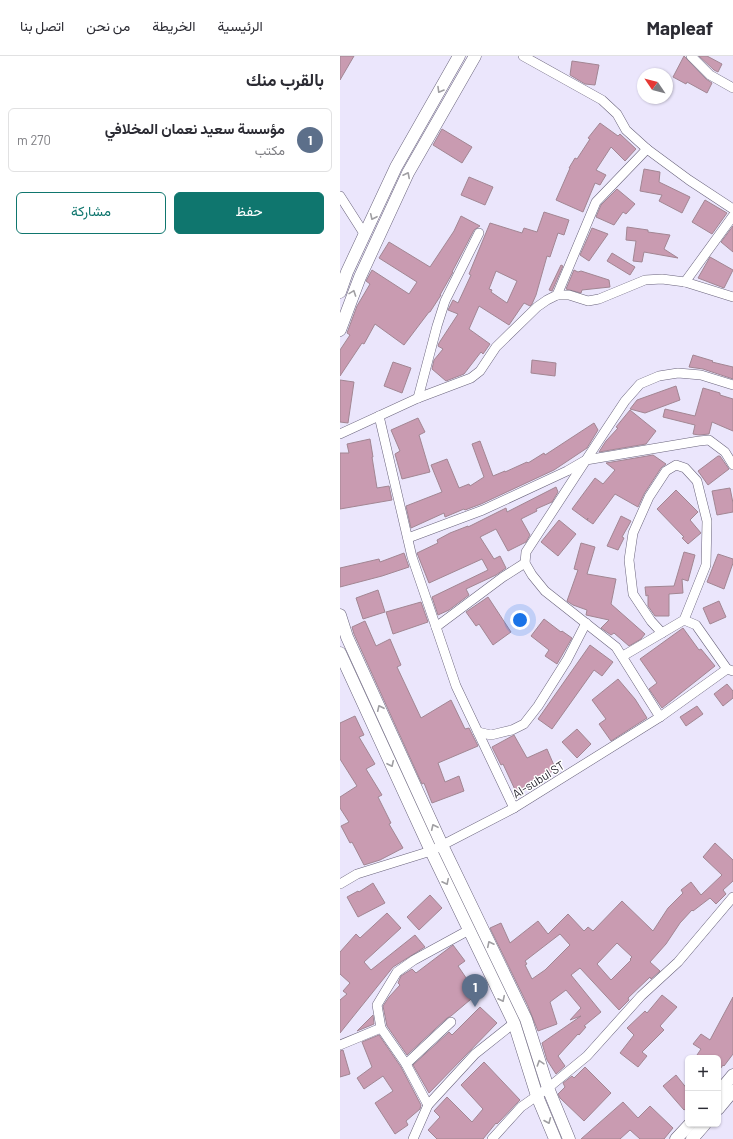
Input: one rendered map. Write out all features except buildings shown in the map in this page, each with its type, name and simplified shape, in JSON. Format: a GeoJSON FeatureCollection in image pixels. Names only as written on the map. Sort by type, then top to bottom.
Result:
{"type":"FeatureCollection","features":[{"type":"Feature","properties":{"kind":"main road"},"geometry":{"type":"LineString","coordinates":[[340,292],[347,272],[396,167],[460,56]]}},
{"type":"Feature","properties":{"kind":"main road"},"geometry":{"type":"LineString","coordinates":[[340,330],[360,277],[408,173],[475,56]]}},
{"type":"Feature","properties":{"kind":"main road"},"geometry":{"type":"LineString","coordinates":[[340,615],[347,637],[442,845],[526,1019],[548,1088],[569,1139]]}},
{"type":"Feature","properties":{"kind":"main road"},"geometry":{"type":"LineString","coordinates":[[340,653],[430,851],[514,1023],[537,1096],[556,1139]]}},
{"type":"Feature","properties":{"kind":"main road"},"geometry":{"type":"LineString","coordinates":[[720,1091],[733,1075]]}},
{"type":"Feature","properties":{"kind":"main road"},"geometry":{"type":"LineString","coordinates":[[721,1105],[733,1091]]}},
{"type":"Feature","properties":{"kind":"main road"},"geometry":{"type":"LineString","coordinates":[[676,1139],[687,1127]]}},
{"type":"Feature","properties":{"kind":"main road"},"geometry":{"type":"LineString","coordinates":[[692,1139],[702,1127]]}},
{"type":"Feature","properties":{"kind":"street"},"geometry":{"type":"LineString","coordinates":[[523,56],[602,100],[617,114],[626,130],[647,149],[689,180],[733,208]]}},
{"type":"Feature","properties":{"kind":"street"},"geometry":{"type":"LineString","coordinates":[[691,56],[710,75],[733,88]]}},
{"type":"Feature","properties":{"kind":"street"},"geometry":{"type":"LineString","coordinates":[[557,296],[596,202],[647,149]]}},
{"type":"Feature","properties":{"kind":"street"},"geometry":{"type":"LineString","coordinates":[[340,196],[364,235]]}},
{"type":"Feature","properties":{"kind":"street"},"geometry":{"type":"LineString","coordinates":[[685,282],[733,216]]}},
{"type":"Feature","properties":{"kind":"street"},"geometry":{"type":"LineString","coordinates":[[418,398],[445,301],[479,233]]}},
{"type":"Feature","properties":{"kind":"street"},"geometry":{"type":"LineString","coordinates":[[340,434],[418,398],[471,378],[480,371],[496,347],[537,307],[547,300],[557,296],[569,295],[588,301],[599,299],[645,280],[662,279],[685,282],[733,297]]}},
{"type":"Feature","properties":{"kind":"street"},"geometry":{"type":"LineString","coordinates":[[660,717],[616,646],[545,591],[532,575],[525,563],[526,552],[624,401],[640,384],[659,376],[678,373],[701,375],[733,385]]}},
{"type":"Feature","properties":{"kind":"street"},"geometry":{"type":"LineString","coordinates":[[379,416],[412,556],[456,686],[514,808]]}},
{"type":"Feature","properties":{"kind":"street"},"geometry":{"type":"LineString","coordinates":[[408,538],[483,510],[567,471],[586,460],[709,440],[726,452],[733,465]]}},
{"type":"Feature","properties":{"kind":"street"},"geometry":{"type":"LineString","coordinates":[[623,656],[662,633],[684,620],[706,565],[706,522],[697,481],[685,468],[676,465],[666,471],[649,498],[633,534],[629,560],[633,594],[662,633]]}},
{"type":"Feature","properties":{"kind":"street"},"geometry":{"type":"LineString","coordinates":[[436,627],[503,577],[525,563]]}},
{"type":"Feature","properties":{"kind":"street"},"geometry":{"type":"LineString","coordinates":[[684,620],[696,625],[730,670]]}},
{"type":"Feature","properties":{"kind":"street"},"geometry":{"type":"LineString","coordinates":[[478,732],[491,735],[512,730],[524,724],[538,706],[567,660],[586,623]]}},
{"type":"Feature","properties":{"kind":"street","name":"Al-subul ST"},"geometry":{"type":"LineString","coordinates":[[340,884],[357,874],[430,851],[514,808],[660,717],[730,670]]}},
{"type":"Feature","properties":{"kind":"street"},"geometry":{"type":"LineString","coordinates":[[492,1139],[521,1107],[548,1088],[587,1056],[641,996],[678,962],[733,897]]}},
{"type":"Feature","properties":{"kind":"street"},"geometry":{"type":"LineString","coordinates":[[428,1105],[406,1064],[381,1028],[377,1005],[397,972],[414,960],[469,930]]}},
{"type":"Feature","properties":{"kind":"street"},"geometry":{"type":"LineString","coordinates":[[406,1064],[451,1022]]}},
{"type":"Feature","properties":{"kind":"street"},"geometry":{"type":"LineString","coordinates":[[413,1139],[428,1105],[476,1054],[514,1023]]}},
{"type":"Feature","properties":{"kind":"street"},"geometry":{"type":"LineString","coordinates":[[340,1045],[381,1028]]}},
{"type":"Feature","properties":{"kind":"place","name":"مؤسسة سعيد نعمان المخلافي"},"geometry":{"type":"Point","coordinates":[475,1007]}}]}
